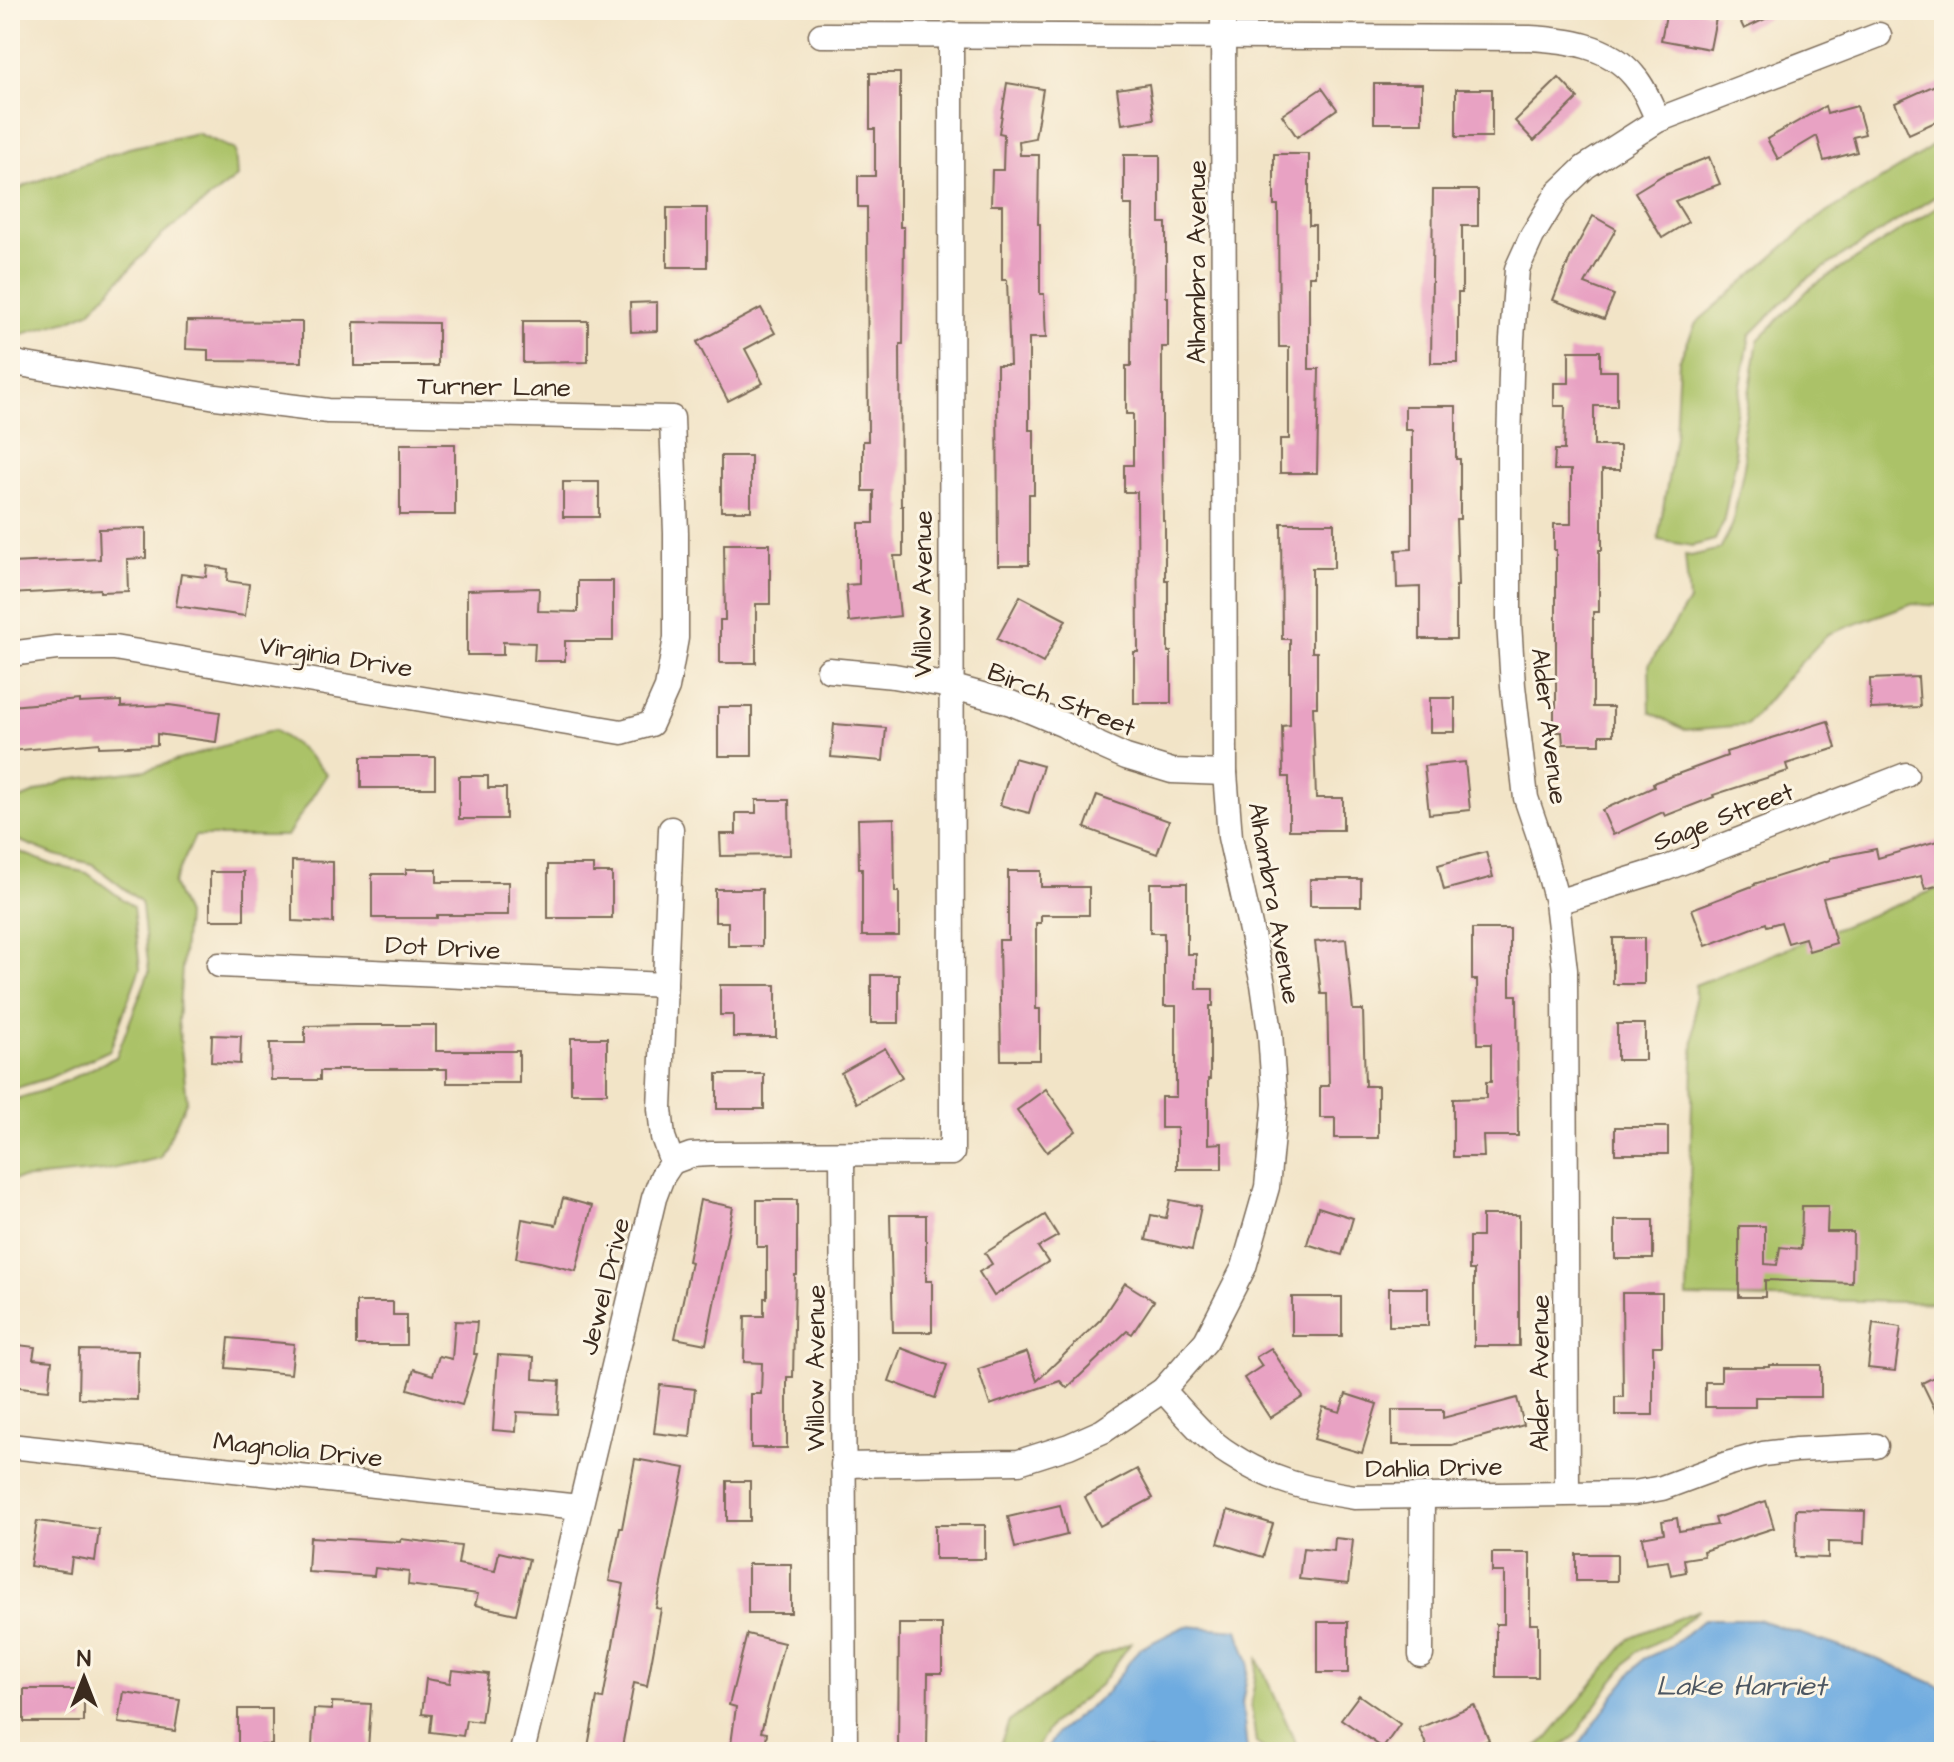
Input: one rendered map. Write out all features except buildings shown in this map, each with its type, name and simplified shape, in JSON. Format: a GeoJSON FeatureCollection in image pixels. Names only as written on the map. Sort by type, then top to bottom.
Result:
{"type":"FeatureCollection","features":[{"type":"Feature","properties":{"kind":"street","name":"Alhambra Avenue"},"geometry":{"type":"LineString","coordinates":[[843,1465],[1019,1462],[1103,1431],[1163,1390],[1206,1341],[1244,1267],[1267,1187],[1275,1104],[1270,1033],[1263,984],[1230,837],[1225,773],[1223,10]]}},
{"type":"Feature","properties":{"kind":"street"},"geometry":{"type":"LineString","coordinates":[[821,35],[1565,40],[1609,55],[1634,75],[1658,120]]}},
{"type":"Feature","properties":{"kind":"street","name":"Willow Avenue"},"geometry":{"type":"LineString","coordinates":[[845,1752],[842,1154],[952,1153],[951,35]]}},
{"type":"Feature","properties":{"kind":"street","name":"Alder Avenue"},"geometry":{"type":"LineString","coordinates":[[1567,1493],[1565,970],[1557,902],[1526,798],[1509,622],[1509,445],[1517,269],[1532,236],[1558,193],[1585,167],[1658,120],[1879,35]]}},
{"type":"Feature","properties":{"kind":"street","name":"Turner Lane"},"geometry":{"type":"LineString","coordinates":[[10,360],[216,397],[328,411],[672,418],[676,638],[667,688],[651,724]]}},
{"type":"Feature","properties":{"kind":"street","name":"Virginia Drive"},"geometry":{"type":"LineString","coordinates":[[10,654],[56,648],[114,648],[622,732],[651,724]]}},
{"type":"Feature","properties":{"kind":"street","name":"Birch Street"},"geometry":{"type":"LineString","coordinates":[[829,670],[894,676],[950,686],[1011,703],[1064,725],[1126,757],[1172,771],[1225,773]]}},
{"type":"Feature","properties":{"kind":"street","name":"Sage Street"},"geometry":{"type":"LineString","coordinates":[[1557,902],[1667,868],[1906,775]]}},
{"type":"Feature","properties":{"kind":"street"},"geometry":{"type":"LineString","coordinates":[[671,829],[660,1109],[663,1137],[672,1162],[691,1155],[711,1154],[842,1154]]}},
{"type":"Feature","properties":{"kind":"street","name":"Dot Drive"},"geometry":{"type":"LineString","coordinates":[[219,965],[665,985]]}},
{"type":"Feature","properties":{"kind":"street","name":"Jewel Drive"},"geometry":{"type":"LineString","coordinates":[[522,1752],[654,1198],[672,1162]]}},
{"type":"Feature","properties":{"kind":"street","name":"Dahlia Drive"},"geometry":{"type":"LineString","coordinates":[[1163,1390],[1229,1454],[1267,1474],[1313,1490],[1354,1497],[1634,1493],[1662,1488],[1763,1454],[1876,1446]]}},
{"type":"Feature","properties":{"kind":"street","name":"Magnolia Drive"},"geometry":{"type":"LineString","coordinates":[[10,1446],[579,1507]]}},
{"type":"Feature","properties":{"kind":"street"},"geometry":{"type":"LineString","coordinates":[[1421,1655],[1422,1497]]}},
{"type":"Feature","properties":{"kind":"green space"},"geometry":{"type":"Polygon","coordinates":[[[197,133],[235,150],[237,177],[161,236],[89,312],[19,335],[10,330],[10,197],[24,186],[129,148],[197,133]]]}},
{"type":"Feature","properties":{"kind":"green space"},"geometry":{"type":"Polygon","coordinates":[[[1944,136],[1944,191],[1805,280],[1750,335],[1732,436],[1736,458],[1723,523],[1715,540],[1692,546],[1658,540],[1675,437],[1679,361],[1696,323],[1816,219],[1919,156],[1944,136]]]}},
{"type":"Feature","properties":{"kind":"green space"},"geometry":{"type":"Polygon","coordinates":[[[1944,203],[1944,606],[1910,604],[1828,634],[1747,725],[1685,730],[1650,712],[1649,665],[1689,601],[1685,555],[1720,549],[1732,526],[1745,461],[1742,436],[1758,340],[1810,288],[1944,203]]]}},
{"type":"Feature","properties":{"kind":"green space"},"geometry":{"type":"Polygon","coordinates":[[[274,730],[300,748],[327,774],[287,836],[195,836],[173,884],[186,915],[178,1021],[187,1100],[160,1158],[103,1171],[10,1180],[10,1101],[51,1088],[116,1057],[149,972],[140,901],[92,864],[55,855],[10,837],[10,803],[67,780],[146,770],[274,730]]]}},
{"type":"Feature","properties":{"kind":"green space"},"geometry":{"type":"Polygon","coordinates":[[[10,848],[53,865],[87,873],[133,907],[140,968],[110,1050],[49,1078],[10,1090],[10,848]]]}},
{"type":"Feature","properties":{"kind":"green space"},"geometry":{"type":"Polygon","coordinates":[[[1944,886],[1944,1303],[1687,1297],[1695,985],[1944,886]]]}},
{"type":"Feature","properties":{"kind":"green space"},"geometry":{"type":"Polygon","coordinates":[[[1699,1610],[1665,1638],[1636,1652],[1574,1737],[1553,1752],[1530,1752],[1548,1738],[1631,1637],[1699,1610]]]}},
{"type":"Feature","properties":{"kind":"green space"},"geometry":{"type":"Polygon","coordinates":[[[1131,1643],[1100,1685],[1052,1724],[1033,1752],[997,1752],[1009,1722],[1099,1656],[1131,1643]]]}},
{"type":"Feature","properties":{"kind":"green space"},"geometry":{"type":"Polygon","coordinates":[[[1258,1659],[1298,1748],[1305,1752],[1269,1752],[1256,1743],[1251,1705],[1258,1659]]]}},
{"type":"Feature","properties":{"kind":"water","name":"Lake Harriet"},"geometry":{"type":"Polygon","coordinates":[[[1704,1619],[1757,1619],[1879,1660],[1944,1688],[1944,1752],[1570,1752],[1580,1744],[1643,1659],[1670,1647],[1704,1619]]]}},
{"type":"Feature","properties":{"kind":"water"},"geometry":{"type":"Polygon","coordinates":[[[1185,1626],[1238,1630],[1249,1663],[1242,1704],[1247,1750],[1250,1752],[1045,1752],[1057,1733],[1106,1693],[1139,1649],[1185,1626]]]}}]}
